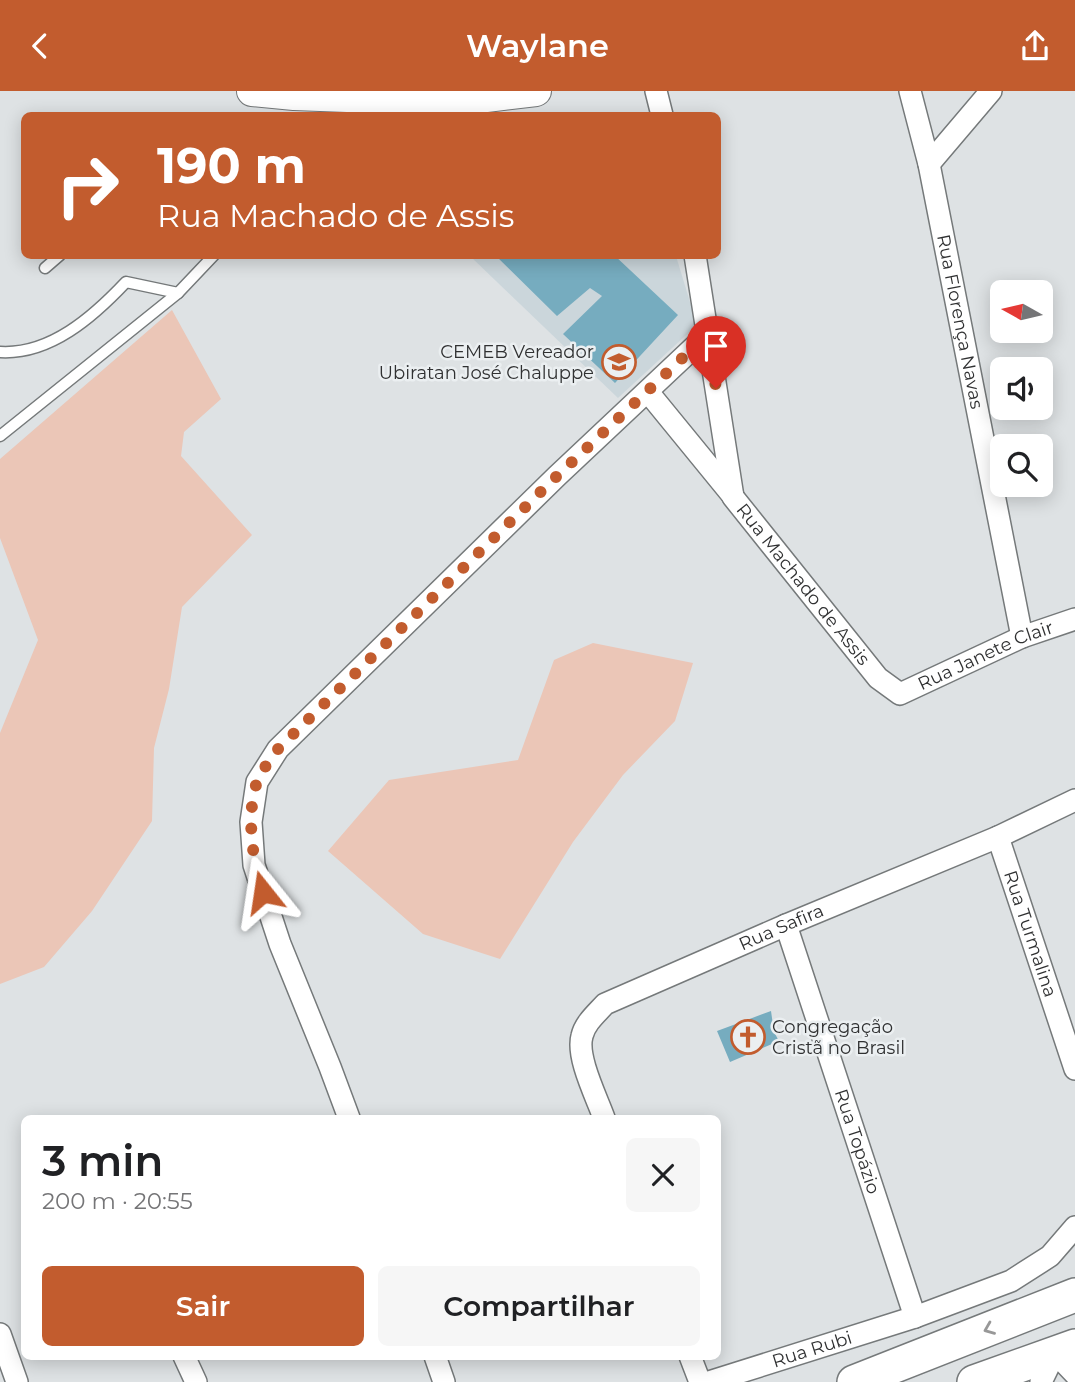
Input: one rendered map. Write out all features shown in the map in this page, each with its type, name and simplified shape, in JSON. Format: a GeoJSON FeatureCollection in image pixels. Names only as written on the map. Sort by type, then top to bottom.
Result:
{"type":"FeatureCollection","features":[{"type":"Feature","properties":{"kind":"main road"},"geometry":{"type":"LineString","coordinates":[[252,91],[295,100],[444,106],[536,91]]}},
{"type":"Feature","properties":{"kind":"main road"},"geometry":{"type":"LineString","coordinates":[[854,1382],[1075,1295]]}},
{"type":"Feature","properties":{"kind":"main road"},"geometry":{"type":"LineString","coordinates":[[974,1382],[1062,1364]]}},
{"type":"Feature","properties":{"kind":"street"},"geometry":{"type":"LineString","coordinates":[[656,91],[661,112]]}},
{"type":"Feature","properties":{"kind":"street","name":"Rua Florença Navas"},"geometry":{"type":"LineString","coordinates":[[910,91],[929,164],[1022,637]]}},
{"type":"Feature","properties":{"kind":"street"},"geometry":{"type":"LineString","coordinates":[[929,164],[991,91]]}},
{"type":"Feature","properties":{"kind":"street","name":"Rua Machado de Assis"},"geometry":{"type":"LineString","coordinates":[[696,259],[733,497],[878,678],[900,694]]}},
{"type":"Feature","properties":{"kind":"street"},"geometry":{"type":"LineString","coordinates":[[348,1115],[280,944],[254,865],[251,822],[257,782],[278,749],[557,476],[708,334]]}},
{"type":"Feature","properties":{"kind":"street"},"geometry":{"type":"LineString","coordinates":[[648,392],[733,497]]}},
{"type":"Feature","properties":{"kind":"street","name":"Rua Janete Clair"},"geometry":{"type":"LineString","coordinates":[[900,694],[1022,637],[1075,619]]}},
{"type":"Feature","properties":{"kind":"street","name":"Rua Safira"},"geometry":{"type":"LineString","coordinates":[[603,1115],[582,1059],[581,1038],[587,1024],[605,1005],[786,925],[998,837],[1075,800]]}},
{"type":"Feature","properties":{"kind":"street","name":"Rua Turmalina"},"geometry":{"type":"LineString","coordinates":[[998,837],[1075,1069]]}},
{"type":"Feature","properties":{"kind":"street","name":"Rua Topázio"},"geometry":{"type":"LineString","coordinates":[[786,925],[915,1317]]}},
{"type":"Feature","properties":{"kind":"street"},"geometry":{"type":"LineString","coordinates":[[915,1317],[1012,1280],[1049,1256],[1075,1227]]}},
{"type":"Feature","properties":{"kind":"street"},"geometry":{"type":"LineString","coordinates":[[1012,1280],[1034,1310]]}},
{"type":"Feature","properties":{"kind":"street","name":"Rua Rubi"},"geometry":{"type":"LineString","coordinates":[[709,1382],[915,1317]]}},
{"type":"Feature","properties":{"kind":"street"},"geometry":{"type":"LineString","coordinates":[[0,1333],[17,1382]]}},
{"type":"Feature","properties":{"kind":"street"},"geometry":{"type":"LineString","coordinates":[[186,1360],[196,1382]]}},
{"type":"Feature","properties":{"kind":"street"},"geometry":{"type":"LineString","coordinates":[[436,1360],[444,1382]]}},
{"type":"Feature","properties":{"kind":"street"},"geometry":{"type":"LineString","coordinates":[[692,1360],[700,1382]]}},
{"type":"Feature","properties":{"kind":"lane"},"geometry":{"type":"LineString","coordinates":[[45,268],[55,259]]}},
{"type":"Feature","properties":{"kind":"lane"},"geometry":{"type":"LineString","coordinates":[[0,436],[178,293],[210,259]]}},
{"type":"Feature","properties":{"kind":"lane"},"geometry":{"type":"LineString","coordinates":[[0,352],[20,353],[56,340],[108,301],[126,282],[178,293]]}},
{"type":"Feature","properties":{"kind":"shaded area","name":"CEMEB Vereador Ubiratan José Chaluppe"},"geometry":{"type":"Polygon","coordinates":[[[473,259],[677,259],[697,325],[618,398],[473,259]]]}},
{"type":"Feature","properties":{"kind":"shaded area"},"geometry":{"type":"Polygon","coordinates":[[[172,310],[221,399],[184,432],[181,456],[252,535],[182,607],[169,689],[154,748],[152,821],[92,911],[44,967],[0,984],[0,733],[38,640],[0,538],[0,459],[172,310]]]}},
{"type":"Feature","properties":{"kind":"shaded area"},"geometry":{"type":"Polygon","coordinates":[[[593,643],[693,663],[675,721],[623,775],[573,842],[500,959],[423,934],[328,851],[389,780],[518,760],[554,660],[593,643]]]}},
{"type":"Feature","properties":{"kind":"building"},"geometry":{"type":"Polygon","coordinates":[[[499,259],[618,259],[678,315],[615,383],[563,334],[602,296],[590,288],[557,316],[499,259]]]}},
{"type":"Feature","properties":{"kind":"building","name":"Congregação Cristã no Brasil"},"geometry":{"type":"Polygon","coordinates":[[[771,1011],[774,1032],[779,1041],[730,1062],[717,1031],[771,1011]]]}},
{"type":"Feature","properties":{"kind":"place","name":"CEMEB Vereador Ubiratan José Chaluppe"},"geometry":{"type":"Point","coordinates":[619,362]}},
{"type":"Feature","properties":{"kind":"place","name":"Congregação Cristã no Brasil"},"geometry":{"type":"Point","coordinates":[748,1037]}},
{"type":"Feature","properties":{"kind":"route"},"geometry":{"type":"LineString","coordinates":[[263,892],[254,865],[251,822],[257,782],[278,749],[557,476],[708,334],[716,388]]}}]}
